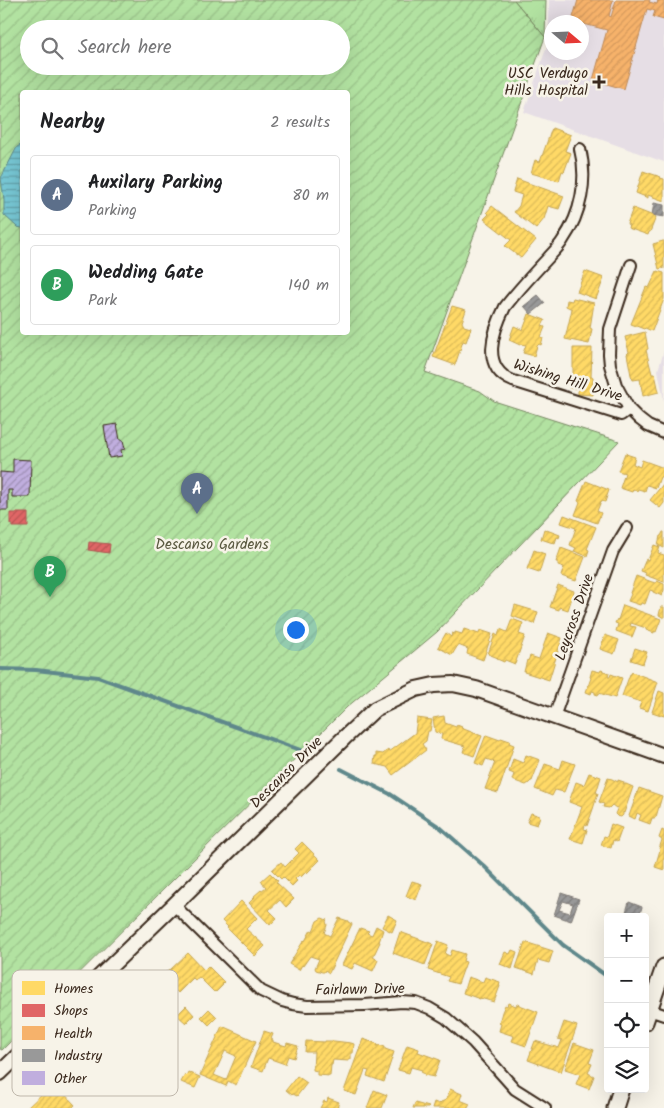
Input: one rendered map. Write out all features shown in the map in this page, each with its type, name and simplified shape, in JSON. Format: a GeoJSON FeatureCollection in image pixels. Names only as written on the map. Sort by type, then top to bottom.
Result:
{"type":"FeatureCollection","features":[{"type":"Feature","properties":{"kind":"main road"},"geometry":{"type":"LineString","coordinates":[[653,1016],[664,968]]}},
{"type":"Feature","properties":{"kind":"main road"},"geometry":{"type":"LineString","coordinates":[[614,1108],[620,1093]]}},
{"type":"Feature","properties":{"kind":"street","name":"Wishing Hill Drive"},"geometry":{"type":"LineString","coordinates":[[580,149],[584,162],[584,181],[582,196],[572,224],[563,241],[505,307],[494,336],[492,348],[495,367],[508,379],[621,415],[629,410],[648,426],[664,433]]}},
{"type":"Feature","properties":{"kind":"street"},"geometry":{"type":"LineString","coordinates":[[629,410],[613,376],[610,365],[609,345],[611,321],[630,265]]}},
{"type":"Feature","properties":{"kind":"street","name":"Leycross Drive"},"geometry":{"type":"LineString","coordinates":[[554,718],[613,551],[627,528]]}},
{"type":"Feature","properties":{"kind":"street","name":"Descanso Drive"},"geometry":{"type":"LineString","coordinates":[[107,970],[375,709],[416,688],[434,684],[453,684],[476,689],[664,756]]}},
{"type":"Feature","properties":{"kind":"street","name":"Fairlawn Drive"},"geometry":{"type":"LineString","coordinates":[[174,905],[261,991],[282,1001],[307,1006],[402,1002],[416,1003],[429,1008],[446,1018],[473,1042],[515,1089],[545,1108]]}},
{"type":"Feature","properties":{"kind":"street","name":"Descanso Drive"},"geometry":{"type":"LineString","coordinates":[[0,1073],[12,1061]]}},
{"type":"Feature","properties":{"kind":"shaded area","name":"USC Verdugo Hills Hospital"},"geometry":{"type":"Polygon","coordinates":[[[549,0],[664,0],[664,162],[524,112],[544,54],[544,60],[589,60],[589,15],[549,15],[549,0]]]}},
{"type":"Feature","properties":{"kind":"shaded area"},"geometry":{"type":"Polygon","coordinates":[[[664,351],[664,401],[658,370],[664,351]]]}},
{"type":"Feature","properties":{"kind":"green space","name":"Descanso Gardens"},"geometry":{"type":"Polygon","coordinates":[[[0,0],[514,0],[544,36],[544,40],[425,372],[480,391],[494,401],[619,441],[437,632],[347,707],[82,970],[12,970],[12,1040],[2,1050],[0,1049],[0,0]]]}},
{"type":"Feature","properties":{"kind":"green space"},"geometry":{"type":"Polygon","coordinates":[[[514,0],[546,0],[544,36],[514,0]]]}},
{"type":"Feature","properties":{"kind":"water"},"geometry":{"type":"Polygon","coordinates":[[[20,145],[20,228],[4,215],[1,178],[17,147],[20,145]]]}},
{"type":"Feature","properties":{"kind":"building: Homes"},"geometry":{"type":"Polygon","coordinates":[[[552,128],[571,135],[565,151],[571,153],[559,181],[531,173],[535,160],[540,162],[552,128]]]}},
{"type":"Feature","properties":{"kind":"building: Homes"},"geometry":{"type":"Polygon","coordinates":[[[643,171],[664,179],[664,201],[648,195],[648,198],[636,193],[643,171]]]}},
{"type":"Feature","properties":{"kind":"building: Homes"},"geometry":{"type":"Polygon","coordinates":[[[517,179],[564,196],[559,209],[548,206],[544,219],[536,229],[514,212],[519,206],[522,195],[513,192],[517,179]]]}},
{"type":"Feature","properties":{"kind":"building: Homes"},"geometry":{"type":"Polygon","coordinates":[[[492,206],[536,240],[521,258],[505,246],[511,240],[484,219],[489,214],[487,212],[492,206]]]}},
{"type":"Feature","properties":{"kind":"building: Homes"},"geometry":{"type":"Polygon","coordinates":[[[633,208],[656,217],[648,235],[628,228],[629,225],[627,224],[633,208]]]}},
{"type":"Feature","properties":{"kind":"building: Homes"},"geometry":{"type":"Polygon","coordinates":[[[664,241],[664,269],[659,269],[653,244],[664,241]]]}},
{"type":"Feature","properties":{"kind":"building: Homes"},"geometry":{"type":"Polygon","coordinates":[[[585,271],[604,278],[596,299],[577,292],[585,271]]]}},
{"type":"Feature","properties":{"kind":"building: Homes"},"geometry":{"type":"Polygon","coordinates":[[[657,271],[664,273],[664,299],[652,331],[631,324],[646,287],[649,288],[657,271]]]}},
{"type":"Feature","properties":{"kind":"building: Homes"},"geometry":{"type":"Polygon","coordinates":[[[573,298],[594,303],[589,344],[565,339],[572,309],[566,306],[567,300],[572,301],[573,298]]]}},
{"type":"Feature","properties":{"kind":"building: Homes"},"geometry":{"type":"Polygon","coordinates":[[[452,306],[466,310],[462,322],[464,326],[471,328],[466,342],[463,341],[455,365],[433,357],[452,306]]]}},
{"type":"Feature","properties":{"kind":"building: Homes"},"geometry":{"type":"Polygon","coordinates":[[[529,314],[545,320],[542,326],[545,327],[541,337],[543,338],[541,345],[537,346],[534,356],[523,353],[526,345],[520,345],[509,340],[514,326],[523,330],[529,314]]]}},
{"type":"Feature","properties":{"kind":"building: Homes"},"geometry":{"type":"Polygon","coordinates":[[[645,332],[648,349],[646,350],[652,374],[655,374],[659,392],[643,396],[640,379],[633,380],[631,375],[627,354],[629,352],[625,337],[645,332]]]}},
{"type":"Feature","properties":{"kind":"building: Homes"},"geometry":{"type":"Polygon","coordinates":[[[573,348],[592,348],[591,377],[593,377],[593,395],[578,394],[578,388],[569,388],[569,377],[573,377],[573,348]]]}},
{"type":"Feature","properties":{"kind":"building: Homes"},"geometry":{"type":"Polygon","coordinates":[[[625,453],[635,457],[633,464],[640,467],[642,460],[664,468],[664,475],[662,474],[660,477],[656,488],[647,485],[645,491],[633,489],[632,492],[620,488],[625,473],[618,471],[625,453]]]}},
{"type":"Feature","properties":{"kind":"building: Homes"},"geometry":{"type":"Polygon","coordinates":[[[586,481],[609,490],[605,502],[601,501],[597,511],[601,513],[597,523],[575,515],[586,481]]]}},
{"type":"Feature","properties":{"kind":"building: Homes"},"geometry":{"type":"Polygon","coordinates":[[[664,483],[664,503],[660,508],[650,500],[664,483]]]}},
{"type":"Feature","properties":{"kind":"building: Homes"},"geometry":{"type":"Polygon","coordinates":[[[564,515],[596,527],[587,549],[589,550],[587,556],[574,551],[576,548],[570,545],[576,528],[561,523],[564,515]]]}},
{"type":"Feature","properties":{"kind":"building: Homes"},"geometry":{"type":"Polygon","coordinates":[[[544,529],[560,535],[555,543],[541,539],[544,529]]]}},
{"type":"Feature","properties":{"kind":"building: Homes"},"geometry":{"type":"Polygon","coordinates":[[[664,532],[664,548],[658,545],[664,532]]]}},
{"type":"Feature","properties":{"kind":"building: Homes"},"geometry":{"type":"Polygon","coordinates":[[[654,545],[660,547],[658,553],[664,555],[664,582],[645,575],[646,573],[641,571],[654,545]]]}},
{"type":"Feature","properties":{"kind":"building: Homes"},"geometry":{"type":"Polygon","coordinates":[[[561,548],[585,557],[576,581],[561,576],[564,567],[556,562],[561,548]]]}},
{"type":"Feature","properties":{"kind":"building: Homes"},"geometry":{"type":"Polygon","coordinates":[[[534,550],[545,554],[539,573],[527,569],[534,550]]]}},
{"type":"Feature","properties":{"kind":"building: Homes"},"geometry":{"type":"Polygon","coordinates":[[[636,576],[664,584],[662,596],[650,590],[645,604],[641,603],[640,605],[628,601],[636,576]]]}},
{"type":"Feature","properties":{"kind":"building: Homes"},"geometry":{"type":"Polygon","coordinates":[[[558,585],[574,591],[568,610],[550,607],[558,585]]]}},
{"type":"Feature","properties":{"kind":"building: Homes"},"geometry":{"type":"Polygon","coordinates":[[[515,605],[538,612],[534,624],[512,616],[515,605]]]}},
{"type":"Feature","properties":{"kind":"building: Homes"},"geometry":{"type":"Polygon","coordinates":[[[623,605],[661,619],[656,632],[654,631],[654,633],[631,623],[630,626],[636,627],[632,637],[616,631],[618,624],[615,623],[618,620],[623,605]]]}},
{"type":"Feature","properties":{"kind":"building: Homes"},"geometry":{"type":"Polygon","coordinates":[[[661,607],[664,607],[664,618],[659,615],[661,607]]]}},
{"type":"Feature","properties":{"kind":"building: Homes"},"geometry":{"type":"Polygon","coordinates":[[[512,619],[523,623],[519,634],[525,636],[515,664],[505,660],[504,662],[488,654],[495,634],[498,636],[500,629],[507,632],[512,619]]]}},
{"type":"Feature","properties":{"kind":"building: Homes"},"geometry":{"type":"Polygon","coordinates":[[[464,629],[479,634],[480,630],[492,634],[483,660],[467,654],[468,649],[458,645],[452,655],[438,647],[446,633],[451,637],[452,633],[455,634],[455,632],[462,634],[464,629]]]}},
{"type":"Feature","properties":{"kind":"building: Homes"},"geometry":{"type":"Polygon","coordinates":[[[548,633],[562,638],[549,680],[524,672],[530,656],[539,659],[548,633]]]}},
{"type":"Feature","properties":{"kind":"building: Homes"},"geometry":{"type":"Polygon","coordinates":[[[605,635],[619,640],[614,654],[600,649],[605,635]]]}},
{"type":"Feature","properties":{"kind":"building: Homes"},"geometry":{"type":"Polygon","coordinates":[[[635,648],[647,652],[643,664],[631,660],[635,648]]]}},
{"type":"Feature","properties":{"kind":"building: Homes"},"geometry":{"type":"Polygon","coordinates":[[[592,670],[600,672],[601,670],[609,673],[608,677],[611,674],[622,678],[615,698],[599,693],[598,695],[592,691],[591,694],[586,692],[592,670]]]}},
{"type":"Feature","properties":{"kind":"building: Homes"},"geometry":{"type":"Polygon","coordinates":[[[632,672],[658,682],[648,711],[639,708],[641,702],[622,696],[632,672]]]}},
{"type":"Feature","properties":{"kind":"building: Homes"},"geometry":{"type":"Polygon","coordinates":[[[659,691],[664,693],[664,716],[652,712],[659,691]]]}},
{"type":"Feature","properties":{"kind":"building: Homes"},"geometry":{"type":"Polygon","coordinates":[[[444,716],[445,723],[456,727],[457,725],[482,736],[474,756],[463,752],[465,746],[441,739],[442,734],[435,732],[433,718],[444,716]]]}},
{"type":"Feature","properties":{"kind":"building: Homes"},"geometry":{"type":"Polygon","coordinates":[[[417,718],[432,720],[426,741],[422,744],[426,750],[393,775],[387,767],[374,764],[376,753],[383,754],[388,750],[389,752],[415,733],[417,718]]]}},
{"type":"Feature","properties":{"kind":"building: Homes"},"geometry":{"type":"Polygon","coordinates":[[[486,735],[510,741],[509,743],[514,745],[498,793],[485,789],[495,762],[486,759],[483,766],[475,763],[486,735]]]}},
{"type":"Feature","properties":{"kind":"building: Homes"},"geometry":{"type":"Polygon","coordinates":[[[526,755],[540,760],[532,781],[526,785],[512,780],[514,774],[509,772],[513,759],[523,763],[526,755]]]}},
{"type":"Feature","properties":{"kind":"building: Homes"},"geometry":{"type":"Polygon","coordinates":[[[563,760],[575,764],[564,792],[555,790],[552,796],[535,789],[545,764],[560,769],[563,760]]]}},
{"type":"Feature","properties":{"kind":"building: Homes"},"geometry":{"type":"Polygon","coordinates":[[[589,773],[601,777],[593,809],[587,826],[585,825],[584,829],[587,830],[583,843],[570,839],[582,807],[569,802],[576,782],[584,785],[589,773]]]}},
{"type":"Feature","properties":{"kind":"building: Homes"},"geometry":{"type":"Polygon","coordinates":[[[608,778],[624,782],[623,784],[633,787],[621,817],[615,814],[618,807],[616,808],[612,805],[609,808],[603,807],[604,804],[599,802],[608,778]]]}},
{"type":"Feature","properties":{"kind":"building: Homes"},"geometry":{"type":"Polygon","coordinates":[[[639,788],[662,796],[656,817],[652,818],[650,824],[639,820],[641,815],[637,813],[635,819],[629,816],[639,788]]]}},
{"type":"Feature","properties":{"kind":"building: Homes"},"geometry":{"type":"Polygon","coordinates":[[[531,813],[540,816],[537,825],[527,822],[531,813]]]}},
{"type":"Feature","properties":{"kind":"building: Homes"},"geometry":{"type":"Polygon","coordinates":[[[611,824],[622,828],[617,842],[613,840],[611,848],[601,845],[604,836],[607,837],[611,824]]]}},
{"type":"Feature","properties":{"kind":"building: Homes"},"geometry":{"type":"Polygon","coordinates":[[[662,830],[664,831],[664,870],[655,867],[662,840],[659,838],[662,830]]]}},
{"type":"Feature","properties":{"kind":"building: Homes"},"geometry":{"type":"Polygon","coordinates":[[[302,842],[320,860],[307,873],[301,877],[299,875],[295,879],[297,881],[292,886],[272,870],[281,862],[285,867],[299,853],[295,849],[302,842]]]}},
{"type":"Feature","properties":{"kind":"building: Homes"},"geometry":{"type":"Polygon","coordinates":[[[270,873],[278,881],[276,882],[294,899],[286,907],[280,900],[269,910],[277,918],[270,925],[249,903],[254,896],[266,887],[261,881],[270,873]]]}},
{"type":"Feature","properties":{"kind":"building: Homes"},"geometry":{"type":"Polygon","coordinates":[[[412,881],[422,884],[416,900],[406,896],[412,881]]]}},
{"type":"Feature","properties":{"kind":"building: Homes"},"geometry":{"type":"Polygon","coordinates":[[[241,901],[257,918],[246,929],[265,946],[255,956],[222,921],[241,901]]]}},
{"type":"Feature","properties":{"kind":"building: Homes"},"geometry":{"type":"Polygon","coordinates":[[[388,915],[397,920],[392,932],[382,927],[388,915]]]}},
{"type":"Feature","properties":{"kind":"building: Homes"},"geometry":{"type":"Polygon","coordinates":[[[322,918],[327,920],[324,933],[330,936],[339,918],[352,924],[329,973],[325,970],[322,972],[316,970],[319,959],[310,956],[299,970],[289,964],[311,930],[313,931],[317,921],[322,918]]]}},
{"type":"Feature","properties":{"kind":"building: Homes"},"geometry":{"type":"Polygon","coordinates":[[[376,926],[383,930],[373,957],[378,960],[373,971],[355,963],[352,969],[342,965],[360,928],[369,931],[367,933],[372,935],[376,926]]]}},
{"type":"Feature","properties":{"kind":"building: Homes"},"geometry":{"type":"Polygon","coordinates":[[[400,932],[433,944],[425,965],[393,953],[400,932]]]}},
{"type":"Feature","properties":{"kind":"building: Homes"},"geometry":{"type":"Polygon","coordinates":[[[438,941],[448,945],[445,954],[450,956],[452,950],[465,954],[463,961],[466,962],[458,984],[447,981],[449,977],[428,970],[438,941]]]}},
{"type":"Feature","properties":{"kind":"building: Homes"},"geometry":{"type":"Polygon","coordinates":[[[525,942],[553,951],[549,963],[538,960],[534,974],[516,968],[525,942]]]}},
{"type":"Feature","properties":{"kind":"building: Homes"},"geometry":{"type":"Polygon","coordinates":[[[512,950],[517,952],[512,969],[500,964],[505,952],[510,954],[512,950]]]}},
{"type":"Feature","properties":{"kind":"building: Homes"},"geometry":{"type":"Polygon","coordinates":[[[188,953],[204,970],[208,966],[224,982],[214,992],[199,977],[195,980],[193,978],[178,993],[178,970],[170,970],[188,953]]]}},
{"type":"Feature","properties":{"kind":"building: Homes"},"geometry":{"type":"Polygon","coordinates":[[[468,977],[483,982],[485,977],[500,982],[494,1002],[463,993],[468,977]]]}},
{"type":"Feature","properties":{"kind":"building: Homes"},"geometry":{"type":"Polygon","coordinates":[[[508,1003],[516,1006],[517,1004],[538,1012],[526,1046],[512,1041],[514,1036],[499,1031],[502,1012],[508,1003]]]}},
{"type":"Feature","properties":{"kind":"building: Homes"},"geometry":{"type":"Polygon","coordinates":[[[186,1006],[194,1015],[186,1023],[178,1014],[186,1006]]]}},
{"type":"Feature","properties":{"kind":"building: Homes"},"geometry":{"type":"Polygon","coordinates":[[[209,1009],[217,1017],[209,1025],[201,1017],[209,1009]]]}},
{"type":"Feature","properties":{"kind":"building: Homes"},"geometry":{"type":"Polygon","coordinates":[[[564,1022],[577,1026],[561,1072],[528,1060],[535,1041],[559,1048],[562,1040],[558,1039],[564,1022]]]}},
{"type":"Feature","properties":{"kind":"building: Homes"},"geometry":{"type":"Polygon","coordinates":[[[222,1026],[256,1041],[236,1085],[228,1081],[226,1086],[200,1075],[222,1026]],[[225,1051],[214,1075],[226,1080],[236,1056],[225,1051]]]}},
{"type":"Feature","properties":{"kind":"building: Homes"},"geometry":{"type":"Polygon","coordinates":[[[264,1031],[273,1034],[271,1039],[273,1042],[286,1046],[287,1043],[298,1046],[294,1058],[288,1056],[285,1064],[268,1058],[263,1071],[251,1067],[264,1031]]]}},
{"type":"Feature","properties":{"kind":"building: Homes"},"geometry":{"type":"Polygon","coordinates":[[[363,1039],[394,1052],[384,1082],[367,1076],[369,1071],[365,1070],[356,1095],[344,1091],[363,1039]]]}},
{"type":"Feature","properties":{"kind":"building: Homes"},"geometry":{"type":"Polygon","coordinates":[[[306,1041],[351,1043],[354,1044],[353,1053],[351,1053],[349,1061],[333,1060],[330,1076],[317,1075],[317,1071],[313,1070],[314,1052],[305,1052],[306,1041]]]}},
{"type":"Feature","properties":{"kind":"building: Homes"},"geometry":{"type":"Polygon","coordinates":[[[574,1043],[594,1050],[589,1063],[592,1064],[588,1073],[594,1076],[589,1089],[576,1084],[580,1074],[565,1069],[574,1043]]]}},
{"type":"Feature","properties":{"kind":"building: Homes"},"geometry":{"type":"Polygon","coordinates":[[[407,1045],[419,1049],[418,1052],[440,1060],[434,1077],[424,1075],[421,1072],[422,1070],[411,1067],[409,1073],[398,1070],[407,1045]]]}},
{"type":"Feature","properties":{"kind":"building: Homes"},"geometry":{"type":"Polygon","coordinates":[[[188,1072],[200,1077],[195,1088],[181,1082],[188,1072]]]}},
{"type":"Feature","properties":{"kind":"building: Homes"},"geometry":{"type":"Polygon","coordinates":[[[297,1076],[307,1083],[297,1096],[292,1095],[286,1090],[297,1076]]]}},
{"type":"Feature","properties":{"kind":"building: Homes"},"geometry":{"type":"Polygon","coordinates":[[[450,1089],[462,1094],[460,1100],[470,1104],[468,1108],[432,1108],[434,1102],[439,1104],[446,1100],[450,1089]]]}},
{"type":"Feature","properties":{"kind":"building: Homes"},"geometry":{"type":"Polygon","coordinates":[[[374,1090],[387,1095],[382,1108],[367,1108],[374,1090]]]}},
{"type":"Feature","properties":{"kind":"building: Homes"},"geometry":{"type":"Polygon","coordinates":[[[40,1096],[66,1096],[75,1105],[72,1108],[27,1108],[40,1096]]]}},
{"type":"Feature","properties":{"kind":"building: Homes"},"geometry":{"type":"Polygon","coordinates":[[[328,1098],[339,1102],[337,1108],[320,1108],[324,1101],[327,1102],[328,1098]]]}},
{"type":"Feature","properties":{"kind":"building: Homes"},"geometry":{"type":"Polygon","coordinates":[[[415,1103],[429,1107],[413,1108],[415,1103]]]}},
{"type":"Feature","properties":{"kind":"building: Shops"},"geometry":{"type":"Polygon","coordinates":[[[10,513],[28,513],[28,527],[12,527],[12,524],[10,524],[10,513]]]}},
{"type":"Feature","properties":{"kind":"building: Shops"},"geometry":{"type":"Polygon","coordinates":[[[89,542],[110,544],[109,553],[88,550],[89,542]]]}},
{"type":"Feature","properties":{"kind":"building: Health"},"geometry":{"type":"Polygon","coordinates":[[[578,0],[613,0],[609,16],[611,17],[616,0],[650,0],[649,2],[657,4],[658,0],[664,0],[664,20],[653,17],[655,11],[647,9],[624,89],[593,80],[607,30],[589,25],[589,15],[574,15],[578,0]]]}},
{"type":"Feature","properties":{"kind":"building: Industry"},"geometry":{"type":"Polygon","coordinates":[[[654,203],[664,205],[664,217],[652,215],[654,203]]]}},
{"type":"Feature","properties":{"kind":"building: Industry"},"geometry":{"type":"Polygon","coordinates":[[[538,295],[545,303],[531,314],[524,306],[538,295]]]}},
{"type":"Feature","properties":{"kind":"building: Industry"},"geometry":{"type":"Polygon","coordinates":[[[561,893],[579,899],[571,921],[554,915],[561,893]],[[563,901],[559,910],[570,913],[573,904],[563,901]]]}},
{"type":"Feature","properties":{"kind":"building: Industry"},"geometry":{"type":"Polygon","coordinates":[[[629,902],[642,907],[640,913],[626,912],[629,902]]]}},
{"type":"Feature","properties":{"kind":"building: Other"},"geometry":{"type":"Polygon","coordinates":[[[117,424],[120,440],[123,440],[125,449],[121,450],[122,456],[109,458],[104,426],[117,424]]]}},
{"type":"Feature","properties":{"kind":"building: Other"},"geometry":{"type":"Polygon","coordinates":[[[13,459],[31,460],[30,497],[12,497],[12,490],[8,490],[8,510],[0,510],[0,472],[13,473],[13,459]]]}},
{"type":"Feature","properties":{"kind":"waterway"},"geometry":{"type":"LineString","coordinates":[[0,669],[36,670],[98,677],[300,750]]}},
{"type":"Feature","properties":{"kind":"waterway"},"geometry":{"type":"LineString","coordinates":[[341,769],[390,794],[441,828],[484,866],[563,945],[604,974]]}},
{"type":"Feature","properties":{"kind":"place","name":"USC Verdugo Hills Hospital"},"geometry":{"type":"Point","coordinates":[599,82]}},
{"type":"Feature","properties":{"kind":"place","name":"Auxilary Parking"},"geometry":{"type":"Point","coordinates":[197,514]}},
{"type":"Feature","properties":{"kind":"place","name":"Wedding Gate"},"geometry":{"type":"Point","coordinates":[50,597]}}]}
